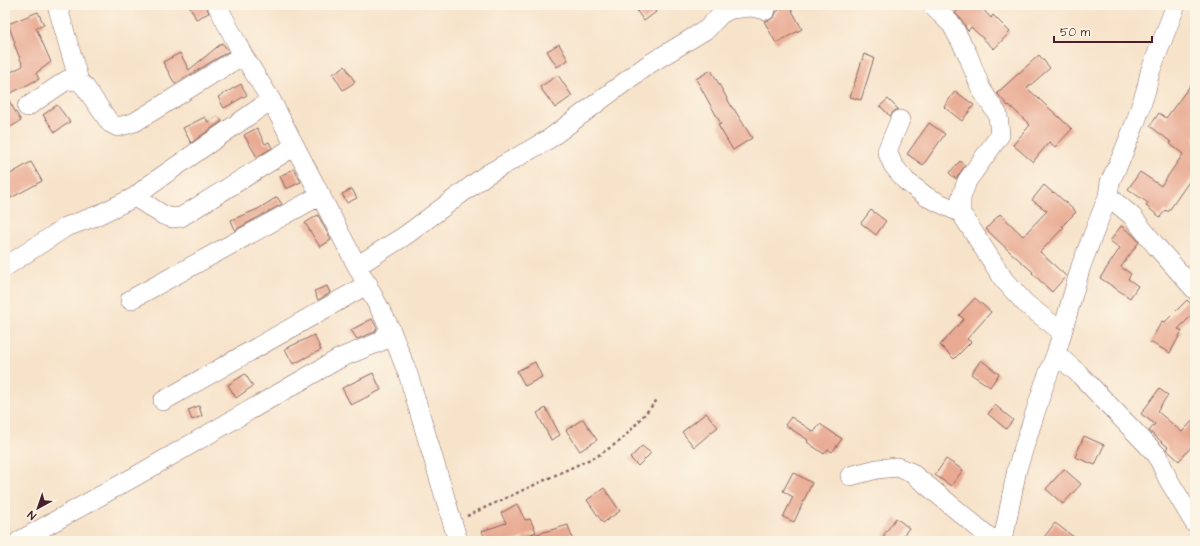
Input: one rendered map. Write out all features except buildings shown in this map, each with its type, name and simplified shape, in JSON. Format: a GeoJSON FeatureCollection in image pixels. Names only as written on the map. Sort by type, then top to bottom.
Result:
{"type":"FeatureCollection","features":[{"type":"Feature","properties":{"kind":"street"},"geometry":{"type":"LineString","coordinates":[[57,5],[79,81],[85,87],[110,123],[118,127],[135,122],[243,55]]}},
{"type":"Feature","properties":{"kind":"street"},"geometry":{"type":"LineString","coordinates":[[217,5],[243,55],[271,100],[357,266],[368,284],[386,334],[399,349],[408,374],[458,541]]}},
{"type":"Feature","properties":{"kind":"street"},"geometry":{"type":"LineString","coordinates":[[932,5],[952,25],[968,54],[981,89],[998,115],[1000,135],[967,181],[961,198],[961,213],[1004,280],[1025,303],[1062,332]]}},
{"type":"Feature","properties":{"kind":"street"},"geometry":{"type":"LineString","coordinates":[[1000,541],[1005,530],[1017,469],[1044,385],[1056,354],[1081,266],[1108,196],[1110,182],[1136,121],[1150,72],[1176,5]]}},
{"type":"Feature","properties":{"kind":"street"},"geometry":{"type":"LineString","coordinates":[[357,266],[406,235],[486,175],[548,139],[646,66],[707,29],[721,10],[751,7],[766,10]]}},
{"type":"Feature","properties":{"kind":"street"},"geometry":{"type":"LineString","coordinates":[[27,107],[67,80],[79,81]]}},
{"type":"Feature","properties":{"kind":"street"},"geometry":{"type":"LineString","coordinates":[[5,267],[66,227],[96,216],[135,197],[148,186],[271,100]]}},
{"type":"Feature","properties":{"kind":"street"},"geometry":{"type":"LineString","coordinates":[[900,120],[887,151],[893,165],[906,181],[926,198],[961,213]]}},
{"type":"Feature","properties":{"kind":"street"},"geometry":{"type":"LineString","coordinates":[[135,197],[163,215],[172,218],[181,217],[295,146]]}},
{"type":"Feature","properties":{"kind":"street"},"geometry":{"type":"LineString","coordinates":[[130,300],[321,195]]}},
{"type":"Feature","properties":{"kind":"street"},"geometry":{"type":"LineString","coordinates":[[1108,196],[1132,216],[1195,290]]}},
{"type":"Feature","properties":{"kind":"street"},"geometry":{"type":"LineString","coordinates":[[163,400],[368,284]]}},
{"type":"Feature","properties":{"kind":"street"},"geometry":{"type":"LineString","coordinates":[[19,541],[136,476],[340,358],[386,334]]}},
{"type":"Feature","properties":{"kind":"street"},"geometry":{"type":"LineString","coordinates":[[1056,354],[1079,374],[1157,455],[1168,479],[1195,524]]}},
{"type":"Feature","properties":{"kind":"street"},"geometry":{"type":"LineString","coordinates":[[850,476],[877,469],[897,467],[910,472],[994,541]]}},
{"type":"Feature","properties":{"kind":"path"},"geometry":{"type":"LineString","coordinates":[[452,523],[599,455],[620,441],[656,400]]}}]}
